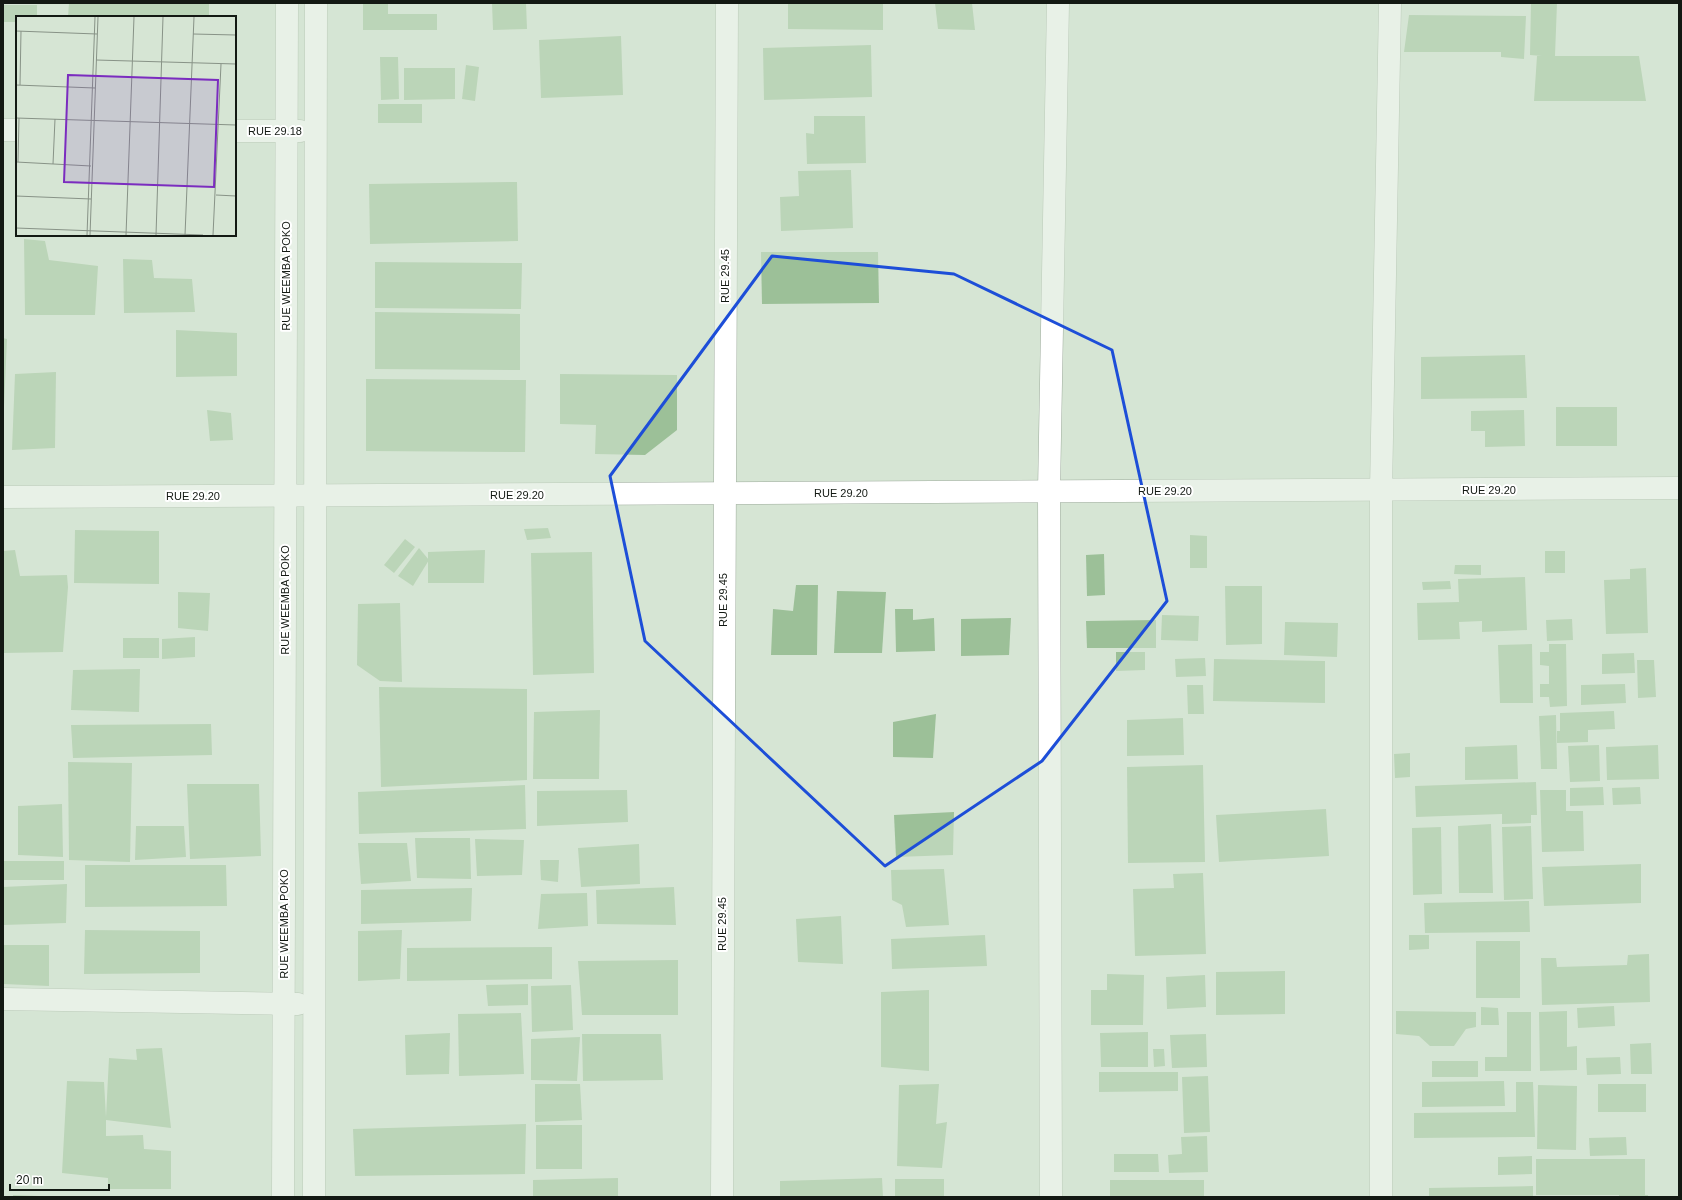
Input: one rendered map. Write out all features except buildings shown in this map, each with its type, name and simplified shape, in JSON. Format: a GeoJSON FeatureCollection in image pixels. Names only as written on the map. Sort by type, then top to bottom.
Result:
{"type":"FeatureCollection","features":[{"type":"Feature","properties":{"kind":"street","name":"RUE WEEMBA POKO"},"geometry":{"type":"LineString","coordinates":[[283,1197],[287,3]]}},
{"type":"Feature","properties":{"kind":"street"},"geometry":{"type":"LineString","coordinates":[[314,1197],[316,3]]}},
{"type":"Feature","properties":{"kind":"street","name":"RUE 29.45"},"geometry":{"type":"LineString","coordinates":[[722,1197],[727,3]]}},
{"type":"Feature","properties":{"kind":"street"},"geometry":{"type":"LineString","coordinates":[[1051,1197],[1049,491],[1058,3]]}},
{"type":"Feature","properties":{"kind":"street"},"geometry":{"type":"LineString","coordinates":[[1381,1197],[1381,491],[1390,3]]}},
{"type":"Feature","properties":{"kind":"street"},"geometry":{"type":"LineString","coordinates":[[3,130],[16,130]]}},
{"type":"Feature","properties":{"kind":"street","name":"RUE 29.18"},"geometry":{"type":"LineString","coordinates":[[236,131],[316,131]]}},
{"type":"Feature","properties":{"kind":"street","name":"RUE 29.20"},"geometry":{"type":"LineString","coordinates":[[3,497],[1049,491],[1381,491],[1679,488]]}},
{"type":"Feature","properties":{"kind":"street"},"geometry":{"type":"LineString","coordinates":[[3,999],[314,1004]]}},
{"type":"Feature","properties":{"kind":"highlighted area"},"geometry":{"type":"Polygon","coordinates":[[[772,256],[954,274],[1112,350],[1167,601],[1042,761],[885,866],[645,641],[610,476],[772,256]]]}}]}
